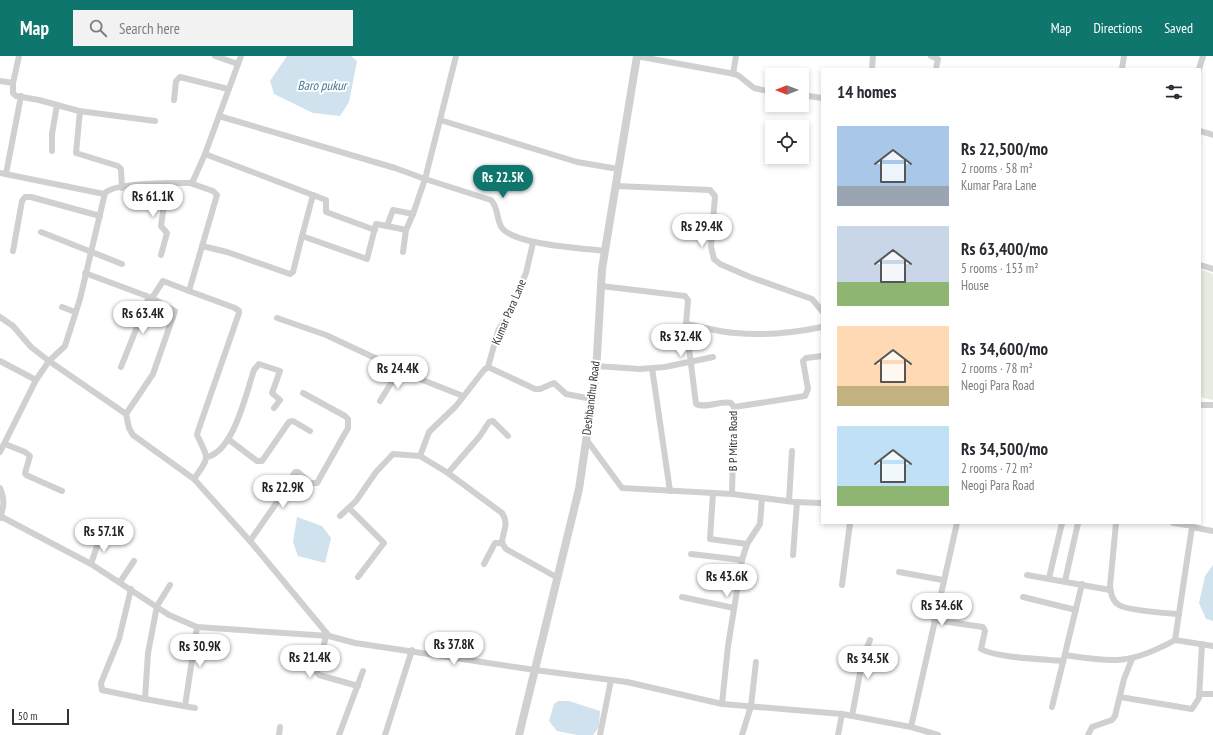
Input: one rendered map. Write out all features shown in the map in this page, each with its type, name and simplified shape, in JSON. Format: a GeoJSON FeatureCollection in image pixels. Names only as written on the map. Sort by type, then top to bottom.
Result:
{"type":"FeatureCollection","features":[{"type":"Feature","properties":{"kind":"street"},"geometry":{"type":"LineString","coordinates":[[19,56],[13,83],[14,95],[80,111],[155,121]]}},
{"type":"Feature","properties":{"kind":"street"},"geometry":{"type":"LineString","coordinates":[[215,56],[238,64]]}},
{"type":"Feature","properties":{"kind":"street"},"geometry":{"type":"LineString","coordinates":[[190,183],[195,178],[205,154],[241,56]]}},
{"type":"Feature","properties":{"kind":"street"},"geometry":{"type":"LineString","coordinates":[[403,252],[406,230],[425,179],[456,56]]}},
{"type":"Feature","properties":{"kind":"street"},"geometry":{"type":"LineString","coordinates":[[636,56],[733,74],[740,76],[754,88],[765,90]]}},
{"type":"Feature","properties":{"kind":"street","name":"Deshbandhu Road"},"geometry":{"type":"LineString","coordinates":[[519,735],[579,489],[596,366],[601,286],[605,251],[636,56]]}},
{"type":"Feature","properties":{"kind":"street"},"geometry":{"type":"LineString","coordinates":[[733,74],[736,56]]}},
{"type":"Feature","properties":{"kind":"street"},"geometry":{"type":"LineString","coordinates":[[872,68],[874,56]]}},
{"type":"Feature","properties":{"kind":"street"},"geometry":{"type":"LineString","coordinates":[[931,56],[938,57],[936,68]]}},
{"type":"Feature","properties":{"kind":"street"},"geometry":{"type":"LineString","coordinates":[[1122,68],[1124,56]]}},
{"type":"Feature","properties":{"kind":"street"},"geometry":{"type":"LineString","coordinates":[[1199,68],[1203,56]]}},
{"type":"Feature","properties":{"kind":"street"},"geometry":{"type":"LineString","coordinates":[[174,100],[176,81],[180,77],[228,89]]}},
{"type":"Feature","properties":{"kind":"street"},"geometry":{"type":"LineString","coordinates":[[0,81],[13,83]]}},
{"type":"Feature","properties":{"kind":"street"},"geometry":{"type":"LineString","coordinates":[[21,96],[3,173],[104,194]]}},
{"type":"Feature","properties":{"kind":"street"},"geometry":{"type":"LineString","coordinates":[[809,96],[821,98]]}},
{"type":"Feature","properties":{"kind":"street"},"geometry":{"type":"LineString","coordinates":[[52,151],[52,134],[57,105]]}},
{"type":"Feature","properties":{"kind":"street"},"geometry":{"type":"LineString","coordinates":[[80,111],[76,153],[118,166],[121,169],[122,188]]}},
{"type":"Feature","properties":{"kind":"street"},"geometry":{"type":"LineString","coordinates":[[219,116],[395,168],[491,200],[497,208],[501,227],[506,232],[532,243],[605,251]]}},
{"type":"Feature","properties":{"kind":"street"},"geometry":{"type":"LineString","coordinates":[[440,120],[577,162],[618,169]]}},
{"type":"Feature","properties":{"kind":"street"},"geometry":{"type":"LineString","coordinates":[[1201,131],[1213,135]]}},
{"type":"Feature","properties":{"kind":"street"},"geometry":{"type":"LineString","coordinates":[[205,154],[326,200],[326,212],[374,230]]}},
{"type":"Feature","properties":{"kind":"street"},"geometry":{"type":"LineString","coordinates":[[161,255],[167,233],[161,226],[168,183]]}},
{"type":"Feature","properties":{"kind":"street"},"geometry":{"type":"LineString","coordinates":[[0,452],[36,380],[49,361],[65,346],[100,216],[104,194],[107,190],[149,184],[190,183],[213,191],[217,195],[188,291]]}},
{"type":"Feature","properties":{"kind":"street"},"geometry":{"type":"LineString","coordinates":[[616,186],[710,190],[715,196],[711,247],[714,259],[720,264],[750,277],[812,299],[821,310]]}},
{"type":"Feature","properties":{"kind":"street"},"geometry":{"type":"LineString","coordinates":[[202,246],[227,252],[290,274],[293,272],[313,195]]}},
{"type":"Feature","properties":{"kind":"street"},"geometry":{"type":"LineString","coordinates":[[13,251],[22,201],[25,197],[37,198],[100,216]]}},
{"type":"Feature","properties":{"kind":"street"},"geometry":{"type":"LineString","coordinates":[[387,226],[393,210],[413,214]]}},
{"type":"Feature","properties":{"kind":"street"},"geometry":{"type":"LineString","coordinates":[[302,236],[364,259],[368,256],[374,230],[378,224],[406,230]]}},
{"type":"Feature","properties":{"kind":"street"},"geometry":{"type":"LineString","coordinates":[[41,232],[91,250],[122,264]]}},
{"type":"Feature","properties":{"kind":"street","name":"Kumar Para Lane"},"geometry":{"type":"LineString","coordinates":[[420,456],[429,432],[456,406],[462,396],[488,367],[498,331],[510,310],[526,273],[532,243]]}},
{"type":"Feature","properties":{"kind":"street"},"geometry":{"type":"LineString","coordinates":[[1201,265],[1213,269]]}},
{"type":"Feature","properties":{"kind":"street"},"geometry":{"type":"LineString","coordinates":[[85,273],[173,308],[175,314],[153,374],[126,414]]}},
{"type":"Feature","properties":{"kind":"street"},"geometry":{"type":"LineString","coordinates":[[121,367],[150,298],[163,281],[239,311],[238,319],[213,385],[208,406],[197,435],[207,457],[206,462],[194,479]]}},
{"type":"Feature","properties":{"kind":"street","name":"B P Mitra Road"},"geometry":{"type":"LineString","coordinates":[[601,286],[685,296],[688,300],[686,324],[696,404],[701,405],[725,402],[731,403],[734,407],[732,494]]}},
{"type":"Feature","properties":{"kind":"street"},"geometry":{"type":"LineString","coordinates":[[62,307],[75,312]]}},
{"type":"Feature","properties":{"kind":"street"},"geometry":{"type":"LineString","coordinates":[[0,317],[13,326],[31,347],[49,361],[126,414],[129,428],[133,435],[194,479],[250,541],[328,636]]}},
{"type":"Feature","properties":{"kind":"street"},"geometry":{"type":"LineString","coordinates":[[277,318],[326,335],[462,396]]}},
{"type":"Feature","properties":{"kind":"street"},"geometry":{"type":"LineString","coordinates":[[686,324],[735,333],[796,333],[821,327]]}},
{"type":"Feature","properties":{"kind":"street"},"geometry":{"type":"LineString","coordinates":[[734,407],[805,396],[808,389],[803,361],[806,358],[821,356]]}},
{"type":"Feature","properties":{"kind":"street"},"geometry":{"type":"LineString","coordinates":[[596,366],[640,369],[690,362],[713,357]]}},
{"type":"Feature","properties":{"kind":"street"},"geometry":{"type":"LineString","coordinates":[[0,361],[36,380]]}},
{"type":"Feature","properties":{"kind":"street"},"geometry":{"type":"LineString","coordinates":[[207,457],[216,453],[228,439],[257,365],[263,365],[280,371],[272,393],[280,400],[274,408]]}},
{"type":"Feature","properties":{"kind":"street"},"geometry":{"type":"LineString","coordinates":[[488,367],[534,389],[554,383],[566,394],[592,399]]}},
{"type":"Feature","properties":{"kind":"street"},"geometry":{"type":"LineString","coordinates":[[652,368],[670,491]]}},
{"type":"Feature","properties":{"kind":"street"},"geometry":{"type":"LineString","coordinates":[[380,401],[400,369]]}},
{"type":"Feature","properties":{"kind":"street"},"geometry":{"type":"LineString","coordinates":[[250,541],[275,505],[295,472],[298,472],[310,483],[317,483],[348,428],[348,419],[303,393]]}},
{"type":"Feature","properties":{"kind":"street"},"geometry":{"type":"LineString","coordinates":[[1201,405],[1213,405]]}},
{"type":"Feature","properties":{"kind":"street"},"geometry":{"type":"LineString","coordinates":[[228,439],[257,460],[262,461],[289,422],[293,420],[310,431]]}},
{"type":"Feature","properties":{"kind":"street"},"geometry":{"type":"LineString","coordinates":[[448,473],[489,422],[493,422],[508,436]]}},
{"type":"Feature","properties":{"kind":"street"},"geometry":{"type":"LineString","coordinates":[[586,439],[622,488],[732,494],[797,502],[821,503]]}},
{"type":"Feature","properties":{"kind":"street"},"geometry":{"type":"LineString","coordinates":[[5,444],[25,452],[30,456],[24,472],[26,475],[62,491]]}},
{"type":"Feature","properties":{"kind":"street"},"geometry":{"type":"LineString","coordinates":[[789,501],[792,451]]}},
{"type":"Feature","properties":{"kind":"street"},"geometry":{"type":"LineString","coordinates":[[340,516],[356,501],[376,472],[393,454],[420,456],[448,473],[502,513],[506,530],[502,543]]}},
{"type":"Feature","properties":{"kind":"street"},"geometry":{"type":"LineString","coordinates":[[0,488],[4,498],[4,507],[0,517],[91,564],[169,614],[197,627],[328,636],[355,643],[412,650],[535,670],[611,680],[722,704],[842,714],[911,727],[938,735]]}},
{"type":"Feature","properties":{"kind":"street"},"geometry":{"type":"LineString","coordinates":[[713,493],[710,539],[747,544]]}},
{"type":"Feature","properties":{"kind":"street"},"geometry":{"type":"LineString","coordinates":[[722,704],[725,669],[742,560],[747,544],[760,524],[762,498]]}},
{"type":"Feature","properties":{"kind":"street"},"geometry":{"type":"LineString","coordinates":[[793,555],[797,502]]}},
{"type":"Feature","properties":{"kind":"street"},"geometry":{"type":"LineString","coordinates":[[349,508],[384,543],[358,577]]}},
{"type":"Feature","properties":{"kind":"street"},"geometry":{"type":"LineString","coordinates":[[842,585],[850,524]]}},
{"type":"Feature","properties":{"kind":"street"},"geometry":{"type":"LineString","coordinates":[[911,727],[957,524]]}},
{"type":"Feature","properties":{"kind":"street"},"geometry":{"type":"LineString","coordinates":[[1050,578],[1062,524]]}},
{"type":"Feature","properties":{"kind":"street"},"geometry":{"type":"LineString","coordinates":[[1065,581],[1078,524]]}},
{"type":"Feature","properties":{"kind":"street"},"geometry":{"type":"LineString","coordinates":[[1116,524],[1110,590],[1115,602],[1119,606],[1179,614]]}},
{"type":"Feature","properties":{"kind":"street"},"geometry":{"type":"LineString","coordinates":[[1175,640],[1189,525],[1213,531]]}},
{"type":"Feature","properties":{"kind":"street"},"geometry":{"type":"LineString","coordinates":[[91,564],[100,537]]}},
{"type":"Feature","properties":{"kind":"street"},"geometry":{"type":"LineString","coordinates":[[484,564],[495,543],[502,543]]}},
{"type":"Feature","properties":{"kind":"street"},"geometry":{"type":"LineString","coordinates":[[502,543],[506,549],[523,560],[558,578]]}},
{"type":"Feature","properties":{"kind":"street"},"geometry":{"type":"LineString","coordinates":[[691,554],[742,560]]}},
{"type":"Feature","properties":{"kind":"street"},"geometry":{"type":"LineString","coordinates":[[120,582],[134,561]]}},
{"type":"Feature","properties":{"kind":"street"},"geometry":{"type":"LineString","coordinates":[[899,572],[943,580]]}},
{"type":"Feature","properties":{"kind":"street"},"geometry":{"type":"LineString","coordinates":[[1026,574],[1110,590]]}},
{"type":"Feature","properties":{"kind":"street"},"geometry":{"type":"LineString","coordinates":[[1052,707],[1082,584]]}},
{"type":"Feature","properties":{"kind":"street"},"geometry":{"type":"LineString","coordinates":[[145,699],[148,653],[157,606],[170,585]]}},
{"type":"Feature","properties":{"kind":"street"},"geometry":{"type":"LineString","coordinates":[[131,589],[119,639],[101,687],[105,692],[195,708]]}},
{"type":"Feature","properties":{"kind":"street"},"geometry":{"type":"LineString","coordinates":[[682,597],[734,608]]}},
{"type":"Feature","properties":{"kind":"street"},"geometry":{"type":"LineString","coordinates":[[1023,597],[1076,610]]}},
{"type":"Feature","properties":{"kind":"street"},"geometry":{"type":"LineString","coordinates":[[934,620],[984,627],[985,631],[982,648],[986,651],[998,654],[1109,661],[1132,659],[1155,651],[1175,640],[1213,646]]}},
{"type":"Feature","properties":{"kind":"street"},"geometry":{"type":"LineString","coordinates":[[185,706],[197,627]]}},
{"type":"Feature","properties":{"kind":"street"},"geometry":{"type":"LineString","coordinates":[[328,636],[317,673],[319,675],[358,686]]}},
{"type":"Feature","properties":{"kind":"street"},"geometry":{"type":"LineString","coordinates":[[852,716],[863,657],[870,640]]}},
{"type":"Feature","properties":{"kind":"street"},"geometry":{"type":"LineString","coordinates":[[1120,697],[1192,709],[1199,698],[1202,644]]}},
{"type":"Feature","properties":{"kind":"street"},"geometry":{"type":"LineString","coordinates":[[385,735],[412,650]]}},
{"type":"Feature","properties":{"kind":"street"},"geometry":{"type":"LineString","coordinates":[[1088,735],[1092,727],[1112,720],[1115,716],[1124,679],[1132,659]]}},
{"type":"Feature","properties":{"kind":"street"},"geometry":{"type":"LineString","coordinates":[[742,735],[751,706],[756,662]]}},
{"type":"Feature","properties":{"kind":"street"},"geometry":{"type":"LineString","coordinates":[[339,735],[363,671]]}},
{"type":"Feature","properties":{"kind":"street"},"geometry":{"type":"LineString","coordinates":[[600,735],[611,680]]}},
{"type":"Feature","properties":{"kind":"street"},"geometry":{"type":"LineString","coordinates":[[1199,694],[1213,694]]}},
{"type":"Feature","properties":{"kind":"street"},"geometry":{"type":"LineString","coordinates":[[838,735],[842,714]]}},
{"type":"Feature","properties":{"kind":"street"},"geometry":{"type":"LineString","coordinates":[[279,735],[280,727]]}},
{"type":"Feature","properties":{"kind":"shaded area"},"geometry":{"type":"Polygon","coordinates":[[[1201,269],[1213,274],[1213,400],[1201,397],[1201,269]]]}},
{"type":"Feature","properties":{"kind":"water","name":"Baro pukur"},"geometry":{"type":"Polygon","coordinates":[[[287,56],[351,56],[357,61],[349,102],[340,116],[313,113],[274,94],[270,81],[287,56]]]}},
{"type":"Feature","properties":{"kind":"water"},"geometry":{"type":"Polygon","coordinates":[[[297,517],[322,526],[331,538],[325,563],[298,556],[293,542],[297,517]]]}},
{"type":"Feature","properties":{"kind":"water"},"geometry":{"type":"Polygon","coordinates":[[[1213,565],[1213,621],[1206,619],[1199,603],[1205,576],[1213,565]]]}},
{"type":"Feature","properties":{"kind":"water"},"geometry":{"type":"Polygon","coordinates":[[[558,701],[569,701],[600,711],[599,727],[593,735],[577,735],[557,731],[549,721],[554,704],[558,701]]]}}]}
